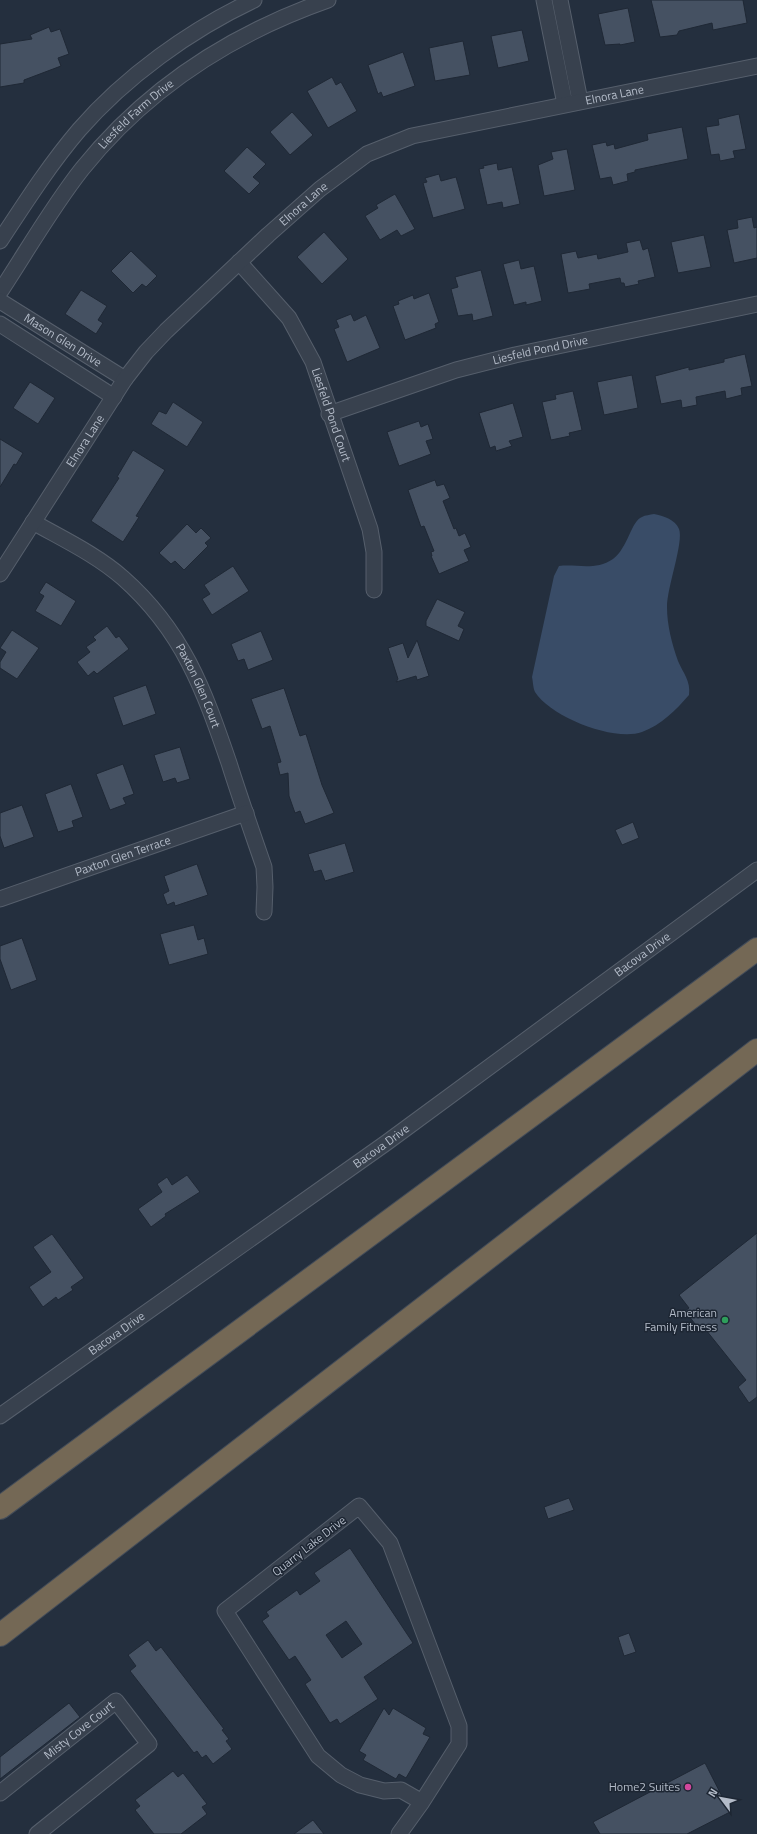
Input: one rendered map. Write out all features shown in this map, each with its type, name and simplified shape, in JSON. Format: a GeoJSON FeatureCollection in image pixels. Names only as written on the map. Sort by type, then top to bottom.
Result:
{"type":"FeatureCollection","features":[{"type":"Feature","properties":{"kind":"highway"},"geometry":{"type":"LineString","coordinates":[[0,1508],[757,948]]}},
{"type":"Feature","properties":{"kind":"highway"},"geometry":{"type":"LineString","coordinates":[[0,1635],[757,1050]]}},
{"type":"Feature","properties":{"kind":"street"},"geometry":{"type":"LineString","coordinates":[[0,241],[60,154],[102,107],[151,64],[180,42],[254,0]]}},
{"type":"Feature","properties":{"kind":"street","name":"Liesfeld Farm Drive"},"geometry":{"type":"LineString","coordinates":[[0,292],[82,169],[137,111],[183,73],[230,43],[278,19],[328,0]]}},
{"type":"Feature","properties":{"kind":"street"},"geometry":{"type":"LineString","coordinates":[[544,0],[565,104]]}},
{"type":"Feature","properties":{"kind":"street"},"geometry":{"type":"LineString","coordinates":[[560,0],[580,102]]}},
{"type":"Feature","properties":{"kind":"street","name":"Elnora Lane"},"geometry":{"type":"LineString","coordinates":[[0,574],[125,379],[146,352],[239,262],[320,189],[367,154],[412,136],[757,66]]}},
{"type":"Feature","properties":{"kind":"street","name":"Liesfeld Pond Court"},"geometry":{"type":"LineString","coordinates":[[239,262],[289,318],[313,362],[329,414],[370,529],[374,552],[374,590]]}},
{"type":"Feature","properties":{"kind":"street","name":"Mason Glen Drive"},"geometry":{"type":"LineString","coordinates":[[0,301],[125,379]]}},
{"type":"Feature","properties":{"kind":"street","name":"Liesfeld Pond Drive"},"geometry":{"type":"LineString","coordinates":[[329,414],[456,370],[514,355],[757,304]]}},
{"type":"Feature","properties":{"kind":"street","name":"Mason Glen Drive"},"geometry":{"type":"LineString","coordinates":[[0,324],[114,397]]}},
{"type":"Feature","properties":{"kind":"street","name":"Paxton Glen Court"},"geometry":{"type":"LineString","coordinates":[[33,522],[92,556],[123,578],[150,604],[175,637],[194,670],[210,705],[264,867],[264,912]]}},
{"type":"Feature","properties":{"kind":"street","name":"Paxton Glen Terrace"},"geometry":{"type":"LineString","coordinates":[[0,899],[246,813]]}},
{"type":"Feature","properties":{"kind":"street","name":"Bacova Drive"},"geometry":{"type":"LineString","coordinates":[[0,1416],[386,1143],[757,870]]}},
{"type":"Feature","properties":{"kind":"street","name":"Quarry Lake Drive"},"geometry":{"type":"LineString","coordinates":[[359,1506],[390,1543],[459,1726],[459,1744],[422,1802],[400,1790],[384,1791],[360,1785],[341,1775],[318,1756],[225,1611],[359,1506]]}},
{"type":"Feature","properties":{"kind":"street","name":"Misty Cove Court"},"geometry":{"type":"LineString","coordinates":[[0,1793],[116,1701],[149,1744],[37,1834]]}},
{"type":"Feature","properties":{"kind":"street"},"geometry":{"type":"LineString","coordinates":[[399,1834],[422,1802]]}},
{"type":"Feature","properties":{"kind":"water"},"geometry":{"type":"Polygon","coordinates":[[[654,514],[672,520],[679,529],[679,544],[668,598],[667,614],[672,641],[678,661],[688,681],[689,695],[668,716],[656,725],[642,732],[630,734],[600,730],[584,725],[555,710],[543,701],[534,690],[532,677],[554,576],[559,566],[593,566],[606,563],[613,559],[622,548],[638,520],[645,516],[654,514]]]}},
{"type":"Feature","properties":{"kind":"building"},"geometry":{"type":"Polygon","coordinates":[[[651,0],[743,0],[747,23],[713,30],[712,23],[679,31],[677,35],[660,37],[651,0]]]}},
{"type":"Feature","properties":{"kind":"building"},"geometry":{"type":"Polygon","coordinates":[[[628,8],[635,42],[620,45],[605,45],[598,14],[628,8]]]}},
{"type":"Feature","properties":{"kind":"building"},"geometry":{"type":"Polygon","coordinates":[[[49,27],[51,32],[60,29],[69,54],[58,58],[61,66],[24,80],[24,83],[0,87],[0,44],[32,39],[30,35],[49,27]]]}},
{"type":"Feature","properties":{"kind":"building"},"geometry":{"type":"Polygon","coordinates":[[[522,30],[529,61],[498,68],[491,36],[522,30]]]}},
{"type":"Feature","properties":{"kind":"building"},"geometry":{"type":"Polygon","coordinates":[[[463,41],[470,75],[435,81],[429,48],[463,41]]]}},
{"type":"Feature","properties":{"kind":"building"},"geometry":{"type":"Polygon","coordinates":[[[403,52],[415,86],[383,97],[381,92],[378,94],[368,65],[403,52]]]}},
{"type":"Feature","properties":{"kind":"building"},"geometry":{"type":"Polygon","coordinates":[[[332,77],[336,85],[341,82],[357,111],[328,128],[307,91],[332,77]]]}},
{"type":"Feature","properties":{"kind":"building"},"geometry":{"type":"Polygon","coordinates":[[[292,112],[313,135],[290,155],[270,132],[292,112]]]}},
{"type":"Feature","properties":{"kind":"building"},"geometry":{"type":"Polygon","coordinates":[[[739,114],[746,149],[733,151],[735,158],[720,161],[719,154],[711,155],[706,127],[719,125],[718,119],[739,114]]]}},
{"type":"Feature","properties":{"kind":"building"},"geometry":{"type":"Polygon","coordinates":[[[682,127],[688,159],[635,170],[635,172],[627,174],[628,181],[613,185],[611,177],[600,179],[592,145],[606,142],[607,146],[614,144],[615,149],[648,140],[647,134],[682,127]]]}},
{"type":"Feature","properties":{"kind":"building"},"geometry":{"type":"Polygon","coordinates":[[[247,147],[266,164],[253,177],[260,183],[249,194],[224,171],[247,147]]]}},
{"type":"Feature","properties":{"kind":"building"},"geometry":{"type":"Polygon","coordinates":[[[567,149],[575,190],[544,196],[538,165],[553,159],[551,152],[567,149]]]}},
{"type":"Feature","properties":{"kind":"building"},"geometry":{"type":"Polygon","coordinates":[[[497,163],[498,170],[512,167],[520,204],[503,208],[502,202],[487,205],[479,169],[484,168],[483,166],[497,163]]]}},
{"type":"Feature","properties":{"kind":"building"},"geometry":{"type":"Polygon","coordinates":[[[439,174],[441,181],[456,177],[465,209],[433,218],[423,183],[427,182],[425,178],[439,174]]]}},
{"type":"Feature","properties":{"kind":"building"},"geometry":{"type":"Polygon","coordinates":[[[395,194],[415,229],[401,236],[397,230],[380,240],[365,216],[378,208],[376,205],[395,194]]]}},
{"type":"Feature","properties":{"kind":"building"},"geometry":{"type":"Polygon","coordinates":[[[752,217],[754,228],[757,227],[757,258],[734,263],[727,230],[738,228],[737,220],[752,217]]]}},
{"type":"Feature","properties":{"kind":"building"},"geometry":{"type":"Polygon","coordinates":[[[324,232],[348,259],[322,284],[297,257],[324,232]]]}},
{"type":"Feature","properties":{"kind":"building"},"geometry":{"type":"Polygon","coordinates":[[[704,235],[711,267],[678,273],[671,242],[704,235]]]}},
{"type":"Feature","properties":{"kind":"building"},"geometry":{"type":"Polygon","coordinates":[[[640,240],[643,250],[648,248],[655,277],[638,281],[639,284],[625,287],[624,283],[621,283],[620,278],[589,284],[590,289],[568,293],[561,254],[576,251],[578,258],[597,254],[598,259],[628,252],[626,243],[640,240]]]}},
{"type":"Feature","properties":{"kind":"building"},"geometry":{"type":"Polygon","coordinates":[[[131,251],[157,276],[146,287],[142,284],[133,293],[111,271],[131,251]]]}},
{"type":"Feature","properties":{"kind":"building"},"geometry":{"type":"Polygon","coordinates":[[[519,260],[521,269],[534,266],[542,301],[526,305],[526,302],[514,305],[503,264],[519,260]]]}},
{"type":"Feature","properties":{"kind":"building"},"geometry":{"type":"Polygon","coordinates":[[[481,270],[493,316],[473,321],[472,314],[458,316],[451,289],[458,287],[455,277],[481,270]]]}},
{"type":"Feature","properties":{"kind":"building"},"geometry":{"type":"Polygon","coordinates":[[[81,290],[107,306],[98,320],[103,323],[96,334],[65,314],[81,290]]]}},
{"type":"Feature","properties":{"kind":"building"},"geometry":{"type":"Polygon","coordinates":[[[429,293],[439,322],[435,324],[436,328],[405,340],[393,306],[399,304],[398,301],[413,295],[414,299],[429,293]]]}},
{"type":"Feature","properties":{"kind":"building"},"geometry":{"type":"Polygon","coordinates":[[[351,314],[354,321],[366,315],[380,348],[347,362],[334,329],[339,327],[336,320],[351,314]]]}},
{"type":"Feature","properties":{"kind":"building"},"geometry":{"type":"Polygon","coordinates":[[[745,354],[752,386],[741,388],[742,395],[726,399],[725,391],[696,397],[697,405],[682,408],[681,400],[661,404],[655,376],[689,367],[689,370],[724,362],[724,359],[745,354]]]}},
{"type":"Feature","properties":{"kind":"building"},"geometry":{"type":"Polygon","coordinates":[[[632,375],[638,408],[604,415],[597,382],[632,375]]]}},
{"type":"Feature","properties":{"kind":"building"},"geometry":{"type":"Polygon","coordinates":[[[30,382],[55,398],[38,424],[13,408],[30,382]]]}},
{"type":"Feature","properties":{"kind":"building"},"geometry":{"type":"Polygon","coordinates":[[[573,391],[582,430],[569,433],[570,436],[551,440],[542,402],[556,399],[555,395],[573,391]]]}},
{"type":"Feature","properties":{"kind":"building"},"geometry":{"type":"Polygon","coordinates":[[[173,402],[203,422],[187,447],[151,424],[159,411],[166,414],[173,402]]]}},
{"type":"Feature","properties":{"kind":"building"},"geometry":{"type":"Polygon","coordinates":[[[513,403],[523,437],[509,441],[512,446],[496,451],[495,446],[490,448],[479,413],[513,403]]]}},
{"type":"Feature","properties":{"kind":"building"},"geometry":{"type":"Polygon","coordinates":[[[419,421],[421,427],[428,424],[433,439],[426,441],[431,454],[399,466],[387,432],[419,421]]]}},
{"type":"Feature","properties":{"kind":"building"},"geometry":{"type":"Polygon","coordinates":[[[0,439],[23,453],[16,465],[14,464],[0,487],[0,439]]]}},
{"type":"Feature","properties":{"kind":"building"},"geometry":{"type":"Polygon","coordinates":[[[133,450],[165,470],[136,516],[139,517],[123,542],[91,521],[119,478],[117,477],[133,450]]]}},
{"type":"Feature","properties":{"kind":"building"},"geometry":{"type":"Polygon","coordinates":[[[435,480],[437,486],[444,484],[450,498],[443,501],[454,529],[456,528],[459,536],[465,533],[471,547],[464,550],[469,561],[439,574],[431,556],[431,552],[434,551],[424,526],[421,527],[408,490],[435,480]]]}},
{"type":"Feature","properties":{"kind":"building"},"geometry":{"type":"Polygon","coordinates":[[[187,524],[196,533],[201,528],[211,538],[205,543],[208,546],[184,570],[175,561],[171,564],[159,553],[187,524]]]}},
{"type":"Feature","properties":{"kind":"building"},"geometry":{"type":"Polygon","coordinates":[[[233,566],[249,591],[212,615],[202,599],[210,594],[204,585],[233,566]]]}},
{"type":"Feature","properties":{"kind":"building"},"geometry":{"type":"Polygon","coordinates":[[[46,582],[76,601],[61,626],[35,611],[44,596],[39,593],[46,582]]]}},
{"type":"Feature","properties":{"kind":"building"},"geometry":{"type":"Polygon","coordinates":[[[437,599],[465,612],[458,626],[464,629],[459,641],[426,626],[426,621],[437,599]]]}},
{"type":"Feature","properties":{"kind":"building"},"geometry":{"type":"Polygon","coordinates":[[[107,626],[116,638],[119,636],[129,649],[97,674],[94,671],[88,676],[77,662],[90,652],[86,647],[96,640],[93,637],[107,626]]]}},
{"type":"Feature","properties":{"kind":"building"},"geometry":{"type":"Polygon","coordinates":[[[12,630],[39,648],[17,679],[0,668],[0,662],[6,652],[0,648],[12,630]]]}},
{"type":"Feature","properties":{"kind":"building"},"geometry":{"type":"Polygon","coordinates":[[[261,631],[273,660],[248,670],[244,659],[238,661],[231,644],[261,631]]]}},
{"type":"Feature","properties":{"kind":"building"},"geometry":{"type":"Polygon","coordinates":[[[417,640],[429,676],[417,680],[416,676],[396,682],[398,679],[388,648],[403,643],[408,658],[417,640]]]}},
{"type":"Feature","properties":{"kind":"building"},"geometry":{"type":"Polygon","coordinates":[[[146,685],[156,714],[123,726],[113,697],[146,685]]]}},
{"type":"Feature","properties":{"kind":"building"},"geometry":{"type":"Polygon","coordinates":[[[284,688],[300,736],[306,734],[322,785],[334,813],[305,824],[300,811],[295,813],[289,796],[288,773],[280,775],[277,763],[281,762],[270,726],[262,729],[251,699],[284,688]]]}},
{"type":"Feature","properties":{"kind":"building"},"geometry":{"type":"Polygon","coordinates":[[[180,747],[190,779],[177,783],[175,778],[163,782],[154,755],[180,747]]]}},
{"type":"Feature","properties":{"kind":"building"},"geometry":{"type":"Polygon","coordinates":[[[123,764],[134,794],[123,798],[126,804],[110,810],[96,774],[123,764]]]}},
{"type":"Feature","properties":{"kind":"building"},"geometry":{"type":"Polygon","coordinates":[[[71,784],[83,817],[72,821],[74,827],[58,832],[45,794],[71,784]]]}},
{"type":"Feature","properties":{"kind":"building"},"geometry":{"type":"Polygon","coordinates":[[[22,805],[34,837],[4,848],[0,836],[0,813],[22,805]]]}},
{"type":"Feature","properties":{"kind":"building"},"geometry":{"type":"Polygon","coordinates":[[[633,822],[639,838],[622,845],[615,830],[633,822]]]}},
{"type":"Feature","properties":{"kind":"building"},"geometry":{"type":"Polygon","coordinates":[[[345,843],[354,872],[325,881],[321,870],[314,872],[308,854],[345,843]]]}},
{"type":"Feature","properties":{"kind":"building"},"geometry":{"type":"Polygon","coordinates":[[[197,864],[208,895],[175,906],[174,902],[167,905],[163,894],[169,891],[164,876],[197,864]]]}},
{"type":"Feature","properties":{"kind":"building"},"geometry":{"type":"Polygon","coordinates":[[[194,925],[198,940],[204,938],[208,954],[169,965],[160,934],[194,925]]]}},
{"type":"Feature","properties":{"kind":"building"},"geometry":{"type":"Polygon","coordinates":[[[22,938],[37,980],[11,990],[0,959],[0,946],[22,938]]]}},
{"type":"Feature","properties":{"kind":"building"},"geometry":{"type":"Polygon","coordinates":[[[187,1175],[200,1192],[165,1214],[166,1216],[151,1227],[138,1209],[162,1192],[157,1184],[167,1177],[172,1185],[187,1175]]]}},
{"type":"Feature","properties":{"kind":"building","name":"American Family Fitness"},"geometry":{"type":"Polygon","coordinates":[[[757,1233],[757,1397],[749,1403],[738,1387],[746,1380],[706,1330],[702,1333],[685,1311],[689,1308],[679,1295],[757,1233]]]}},
{"type":"Feature","properties":{"kind":"building"},"geometry":{"type":"Polygon","coordinates":[[[52,1234],[84,1278],[71,1287],[73,1290],[58,1300],[56,1297],[43,1307],[29,1287],[51,1272],[33,1247],[52,1234]]]}},
{"type":"Feature","properties":{"kind":"building"},"geometry":{"type":"Polygon","coordinates":[[[569,1498],[574,1510],[548,1519],[544,1507],[569,1498]]]}},
{"type":"Feature","properties":{"kind":"building"},"geometry":{"type":"Polygon","coordinates":[[[350,1548],[413,1643],[364,1677],[378,1699],[340,1724],[337,1719],[330,1723],[305,1684],[311,1680],[295,1656],[289,1660],[262,1621],[269,1616],[266,1612],[297,1590],[300,1595],[320,1581],[314,1573],[350,1548]],[[346,1621],[326,1635],[342,1658],[362,1644],[346,1621]]]}},
{"type":"Feature","properties":{"kind":"building"},"geometry":{"type":"Polygon","coordinates":[[[629,1633],[636,1652],[624,1656],[618,1637],[629,1633]]]}},
{"type":"Feature","properties":{"kind":"building"},"geometry":{"type":"Polygon","coordinates":[[[148,1640],[156,1651],[161,1647],[224,1729],[222,1730],[229,1739],[226,1741],[232,1749],[213,1764],[206,1755],[202,1758],[197,1751],[194,1753],[130,1671],[136,1666],[128,1655],[148,1640]]]}},
{"type":"Feature","properties":{"kind":"building"},"geometry":{"type":"Polygon","coordinates":[[[69,1703],[80,1717],[0,1779],[0,1757],[69,1703]]]}},
{"type":"Feature","properties":{"kind":"building"},"geometry":{"type":"Polygon","coordinates":[[[384,1708],[389,1715],[393,1708],[426,1728],[423,1734],[430,1737],[406,1778],[399,1774],[396,1779],[363,1760],[366,1755],[359,1751],[384,1708]]]}},
{"type":"Feature","properties":{"kind":"building","name":"Home2 Suites"},"geometry":{"type":"Polygon","coordinates":[[[705,1763],[730,1812],[687,1834],[600,1834],[593,1822],[705,1763]]]}},
{"type":"Feature","properties":{"kind":"building"},"geometry":{"type":"Polygon","coordinates":[[[173,1771],[178,1777],[183,1773],[207,1804],[202,1807],[207,1814],[181,1834],[154,1834],[135,1810],[140,1806],[135,1800],[173,1771]]]}},
{"type":"Feature","properties":{"kind":"building"},"geometry":{"type":"Polygon","coordinates":[[[313,1820],[324,1834],[294,1834],[313,1820]]]}},
{"type":"Feature","properties":{"kind":"place","name":"American Family Fitness"},"geometry":{"type":"Point","coordinates":[725,1320]}},
{"type":"Feature","properties":{"kind":"place","name":"Home2 Suites"},"geometry":{"type":"Point","coordinates":[688,1787]}}]}
